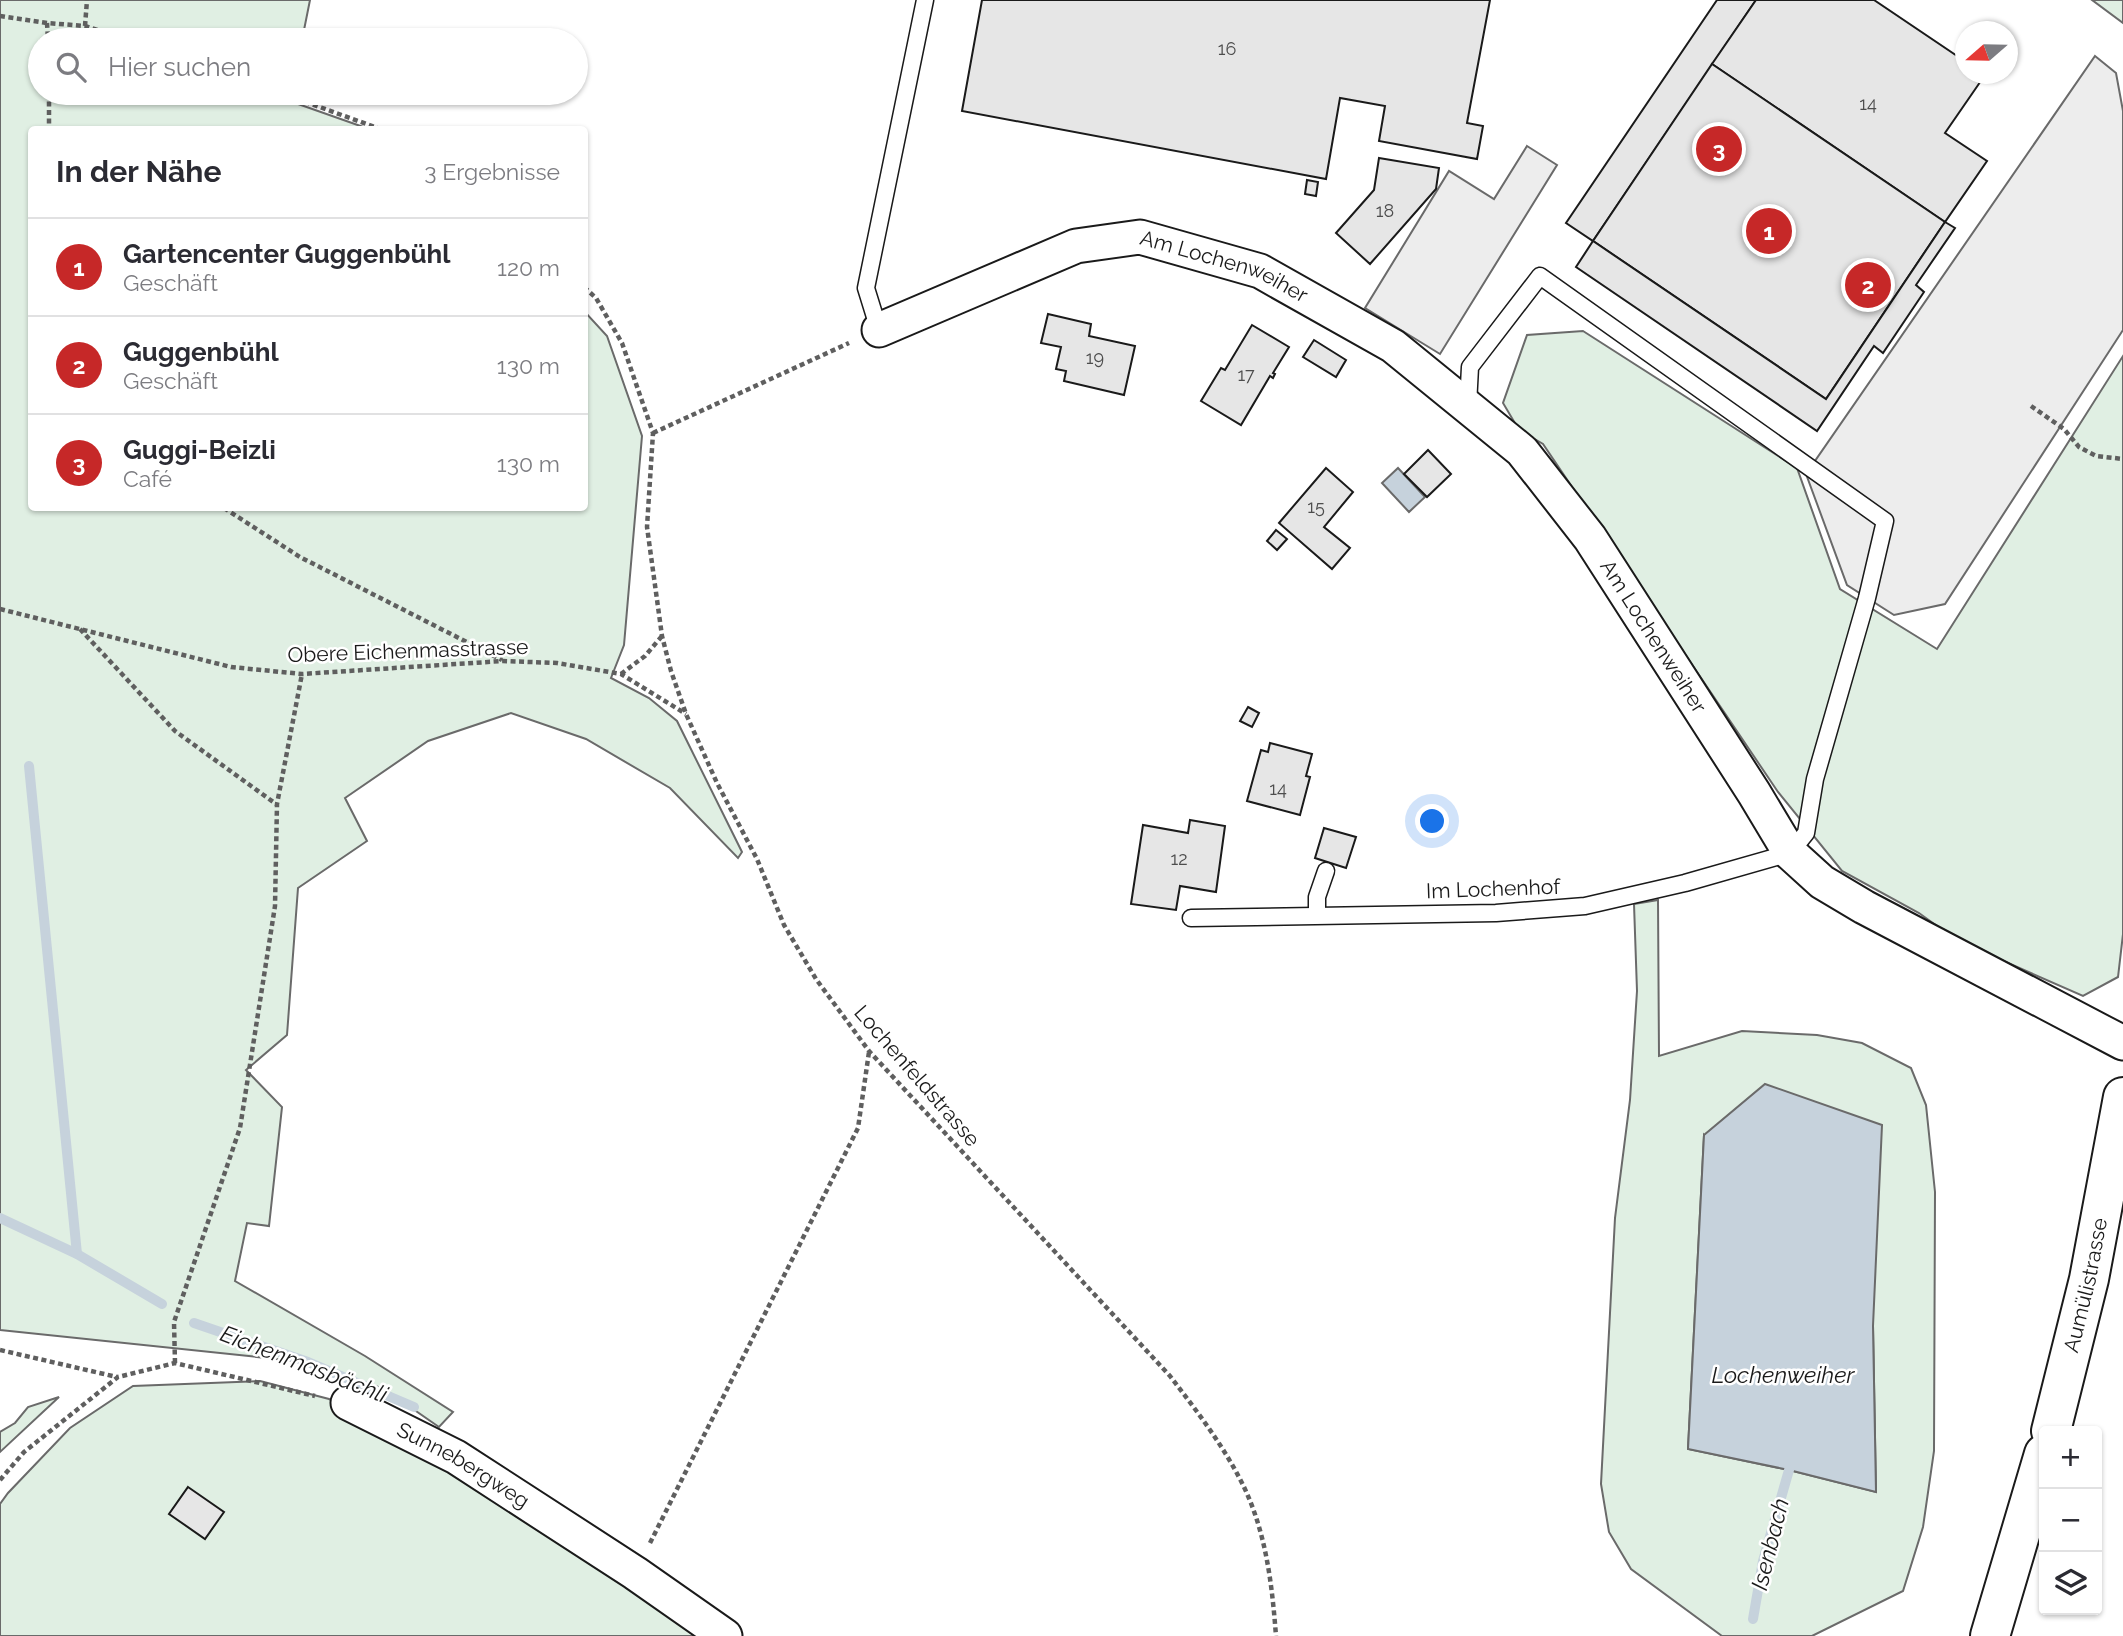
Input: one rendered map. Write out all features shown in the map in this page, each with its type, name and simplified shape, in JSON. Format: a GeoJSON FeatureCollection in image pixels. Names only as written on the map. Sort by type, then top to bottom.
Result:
{"type":"FeatureCollection","features":[{"type":"Feature","properties":{"kind":"main road","name":"Aumülistrasse"},"geometry":{"type":"LineString","coordinates":[[2052,1426],[2089,1279],[2123,1097]]}},
{"type":"Feature","properties":{"kind":"main road"},"geometry":{"type":"LineString","coordinates":[[1990,1636],[2039,1471]]}},
{"type":"Feature","properties":{"kind":"street","name":"Am Lochenweiher"},"geometry":{"type":"LineString","coordinates":[[879,330],[1076,246],[1140,237],[1260,271],[1393,346],[1522,451],[1590,538],[1747,781],[1790,853],[1822,882],[1864,907],[2123,1043]]}},
{"type":"Feature","properties":{"kind":"street","name":"Sunnebergweg"},"geometry":{"type":"LineString","coordinates":[[348,1403],[456,1457],[635,1573],[726,1636]]}},
{"type":"Feature","properties":{"kind":"lane"},"geometry":{"type":"LineString","coordinates":[[879,330],[866,288],[925,0]]}},
{"type":"Feature","properties":{"kind":"lane"},"geometry":{"type":"LineString","coordinates":[[1467,406],[1470,367],[1540,276],[1885,521],[1867,598],[1815,779],[1806,833],[1790,853]]}},
{"type":"Feature","properties":{"kind":"lane","name":"Im Lochenhof"},"geometry":{"type":"LineString","coordinates":[[1191,918],[1496,913],[1585,906],[1685,883],[1790,853]]}},
{"type":"Feature","properties":{"kind":"lane"},"geometry":{"type":"LineString","coordinates":[[1317,914],[1317,897],[1326,871]]}},
{"type":"Feature","properties":{"kind":"path"},"geometry":{"type":"LineString","coordinates":[[85,26],[87,0]]}},
{"type":"Feature","properties":{"kind":"path"},"geometry":{"type":"LineString","coordinates":[[0,16],[91,28]]}},
{"type":"Feature","properties":{"kind":"path"},"geometry":{"type":"LineString","coordinates":[[47,23],[47,28]]}},
{"type":"Feature","properties":{"kind":"path"},"geometry":{"type":"LineString","coordinates":[[49,105],[49,126]]}},
{"type":"Feature","properties":{"kind":"path"},"geometry":{"type":"LineString","coordinates":[[314,105],[372,126]]}},
{"type":"Feature","properties":{"kind":"path"},"geometry":{"type":"LineString","coordinates":[[588,291],[596,298],[622,344],[653,433],[879,330]]}},
{"type":"Feature","properties":{"kind":"path"},"geometry":{"type":"LineString","coordinates":[[2031,405],[2064,429],[2079,447],[2096,456],[2123,459]]}},
{"type":"Feature","properties":{"kind":"path","name":"Lochenfeldstrasse"},"geometry":{"type":"LineString","coordinates":[[653,433],[647,527],[662,636],[671,671],[686,714],[717,783],[757,859],[784,925],[816,979],[869,1051],[1170,1376],[1210,1428],[1243,1485],[1262,1538],[1272,1584],[1276,1636]]}},
{"type":"Feature","properties":{"kind":"path"},"geometry":{"type":"LineString","coordinates":[[229,511],[300,557],[503,660]]}},
{"type":"Feature","properties":{"kind":"path","name":"Obere Eichenmasstrasse"},"geometry":{"type":"LineString","coordinates":[[0,609],[231,667],[302,674],[503,660],[557,663],[621,674],[686,714]]}},
{"type":"Feature","properties":{"kind":"path"},"geometry":{"type":"LineString","coordinates":[[80,628],[175,731],[276,804]]}},
{"type":"Feature","properties":{"kind":"path"},"geometry":{"type":"LineString","coordinates":[[621,674],[645,656],[662,636]]}},
{"type":"Feature","properties":{"kind":"path"},"geometry":{"type":"LineString","coordinates":[[175,1363],[174,1322],[240,1128],[275,906],[276,804],[302,674]]}},
{"type":"Feature","properties":{"kind":"path"},"geometry":{"type":"LineString","coordinates":[[635,1573],[858,1128],[869,1051]]}},
{"type":"Feature","properties":{"kind":"path"},"geometry":{"type":"LineString","coordinates":[[0,1350],[118,1377]]}},
{"type":"Feature","properties":{"kind":"path"},"geometry":{"type":"LineString","coordinates":[[0,1480],[24,1452],[118,1377],[175,1363],[348,1403]]}},
{"type":"Feature","properties":{"kind":"green space"},"geometry":{"type":"Polygon","coordinates":[[[0,0],[310,0],[304,28],[28,28],[28,105],[301,105],[360,126],[28,126],[28,511],[588,511],[588,315],[607,336],[642,436],[624,645],[611,678],[649,698],[677,721],[742,852],[738,858],[670,788],[586,739],[511,713],[428,741],[345,798],[367,841],[298,888],[287,1035],[246,1070],[282,1107],[269,1226],[247,1223],[235,1281],[365,1356],[453,1412],[439,1427],[384,1389],[305,1362],[0,1330],[0,0]]]}},
{"type":"Feature","properties":{"kind":"green space"},"geometry":{"type":"Polygon","coordinates":[[[2092,0],[2123,0],[2123,23],[2092,0]]]}},
{"type":"Feature","properties":{"kind":"green space"},"geometry":{"type":"Polygon","coordinates":[[[1583,331],[1797,468],[1840,589],[1937,649],[2123,356],[2123,934],[2118,977],[2083,996],[1958,941],[1919,913],[1842,871],[1778,792],[1543,444],[1519,430],[1503,403],[1527,335],[1583,331]]]}},
{"type":"Feature","properties":{"kind":"green space"},"geometry":{"type":"Polygon","coordinates":[[[1658,900],[1659,1056],[1742,1031],[1817,1035],[1862,1043],[1911,1068],[1926,1105],[1935,1192],[1934,1451],[1923,1527],[1903,1591],[1812,1636],[1722,1636],[1631,1569],[1609,1532],[1601,1484],[1615,1218],[1630,1100],[1637,991],[1634,904],[1658,900]],[[1704,1135],[1688,1449],[1876,1492],[1873,1326],[1704,1135]]]}},
{"type":"Feature","properties":{"kind":"green space"},"geometry":{"type":"Polygon","coordinates":[[[260,1381],[329,1399],[450,1459],[699,1628],[694,1636],[0,1636],[0,1504],[70,1428],[133,1386],[260,1381]]]}},
{"type":"Feature","properties":{"kind":"green space"},"geometry":{"type":"Polygon","coordinates":[[[59,1397],[0,1452],[0,1432],[15,1423],[28,1407],[59,1397]]]}},
{"type":"Feature","properties":{"kind":"shaded area"},"geometry":{"type":"Polygon","coordinates":[[[2095,56],[2116,73],[2123,111],[2123,330],[1945,604],[1894,615],[1847,585],[1806,474],[2095,56]]]}},
{"type":"Feature","properties":{"kind":"shaded area"},"geometry":{"type":"Polygon","coordinates":[[[1527,146],[1557,165],[1440,354],[1365,308],[1449,171],[1494,199],[1527,146]]]}},
{"type":"Feature","properties":{"kind":"water"},"geometry":{"type":"Polygon","coordinates":[[[1398,468],[1425,497],[1409,512],[1382,483],[1398,468]]]}},
{"type":"Feature","properties":{"kind":"water","name":"Lochenweiher"},"geometry":{"type":"Polygon","coordinates":[[[1765,1084],[1882,1125],[1873,1326],[1876,1492],[1688,1449],[1704,1135],[1765,1084]]]}},
{"type":"Feature","properties":{"kind":"building"},"geometry":{"type":"Polygon","coordinates":[[[982,0],[1490,0],[1467,123],[1483,126],[1477,159],[1379,141],[1385,106],[1340,98],[1326,179],[962,111],[982,0]]]}},
{"type":"Feature","properties":{"kind":"building"},"geometry":{"type":"Polygon","coordinates":[[[1717,0],[1756,0],[1593,241],[1566,223],[1717,0]]]}},
{"type":"Feature","properties":{"kind":"building"},"geometry":{"type":"Polygon","coordinates":[[[1756,0],[1874,0],[1955,55],[1955,84],[1979,84],[1945,133],[1987,161],[1945,222],[1712,64],[1756,0]]]}},
{"type":"Feature","properties":{"kind":"building"},"geometry":{"type":"Polygon","coordinates":[[[1712,64],[1945,222],[1826,399],[1593,241],[1712,64]]]}},
{"type":"Feature","properties":{"kind":"building"},"geometry":{"type":"Polygon","coordinates":[[[1379,158],[1439,168],[1436,189],[1370,264],[1336,233],[1374,190],[1379,158]]]}},
{"type":"Feature","properties":{"kind":"building"},"geometry":{"type":"Polygon","coordinates":[[[1307,180],[1318,182],[1316,196],[1305,194],[1307,180]]]}},
{"type":"Feature","properties":{"kind":"building"},"geometry":{"type":"Polygon","coordinates":[[[1945,222],[1955,228],[1916,285],[1924,292],[1883,353],[1874,346],[1817,431],[1576,267],[1593,241],[1826,399],[1945,222]]]}},
{"type":"Feature","properties":{"kind":"building"},"geometry":{"type":"Polygon","coordinates":[[[1048,314],[1091,324],[1089,336],[1135,346],[1124,395],[1064,381],[1066,371],[1056,369],[1061,347],[1041,343],[1048,314]]]}},
{"type":"Feature","properties":{"kind":"building"},"geometry":{"type":"Polygon","coordinates":[[[1252,325],[1289,347],[1273,373],[1273,378],[1270,376],[1241,425],[1201,401],[1221,368],[1225,370],[1252,325]]]}},
{"type":"Feature","properties":{"kind":"building"},"geometry":{"type":"Polygon","coordinates":[[[1314,340],[1346,360],[1336,377],[1303,357],[1314,340]]]}},
{"type":"Feature","properties":{"kind":"building"},"geometry":{"type":"Polygon","coordinates":[[[1428,450],[1451,474],[1427,497],[1404,474],[1428,450]]]}},
{"type":"Feature","properties":{"kind":"building"},"geometry":{"type":"Polygon","coordinates":[[[1326,468],[1353,492],[1324,527],[1350,548],[1332,569],[1279,523],[1326,468]]]}},
{"type":"Feature","properties":{"kind":"building"},"geometry":{"type":"Polygon","coordinates":[[[1276,530],[1287,539],[1277,550],[1267,541],[1276,530]]]}},
{"type":"Feature","properties":{"kind":"building"},"geometry":{"type":"Polygon","coordinates":[[[1248,707],[1259,713],[1252,727],[1240,721],[1248,707]]]}},
{"type":"Feature","properties":{"kind":"building"},"geometry":{"type":"Polygon","coordinates":[[[1270,743],[1312,754],[1306,776],[1310,777],[1300,815],[1247,801],[1261,750],[1268,752],[1270,743]]]}},
{"type":"Feature","properties":{"kind":"building"},"geometry":{"type":"Polygon","coordinates":[[[1190,820],[1225,826],[1216,892],[1180,886],[1176,910],[1131,904],[1143,825],[1188,833],[1190,820]]]}},
{"type":"Feature","properties":{"kind":"building"},"geometry":{"type":"Polygon","coordinates":[[[1324,828],[1356,837],[1346,868],[1315,858],[1324,828]]]}},
{"type":"Feature","properties":{"kind":"building"},"geometry":{"type":"Polygon","coordinates":[[[188,1487],[224,1512],[205,1539],[169,1514],[188,1487]]]}},
{"type":"Feature","properties":{"kind":"waterway"},"geometry":{"type":"LineString","coordinates":[[29,766],[77,1254]]}},
{"type":"Feature","properties":{"kind":"waterway","name":"Eichenmasbächli"},"geometry":{"type":"LineString","coordinates":[[0,1218],[77,1254],[162,1304]]}},
{"type":"Feature","properties":{"kind":"waterway","name":"Eichenmasbächli"},"geometry":{"type":"LineString","coordinates":[[194,1323],[308,1362],[414,1407]]}},
{"type":"Feature","properties":{"kind":"waterway","name":"Isenbach"},"geometry":{"type":"LineString","coordinates":[[1753,1619],[1763,1561],[1789,1470]]}},
{"type":"Feature","properties":{"kind":"place","name":"Guggi-Beizli"},"geometry":{"type":"Point","coordinates":[1719,149]}},
{"type":"Feature","properties":{"kind":"place","name":"Gartencenter Guggenbühl"},"geometry":{"type":"Point","coordinates":[1769,231]}},
{"type":"Feature","properties":{"kind":"place","name":"Guggenbühl"},"geometry":{"type":"Point","coordinates":[1868,285]}}]}
